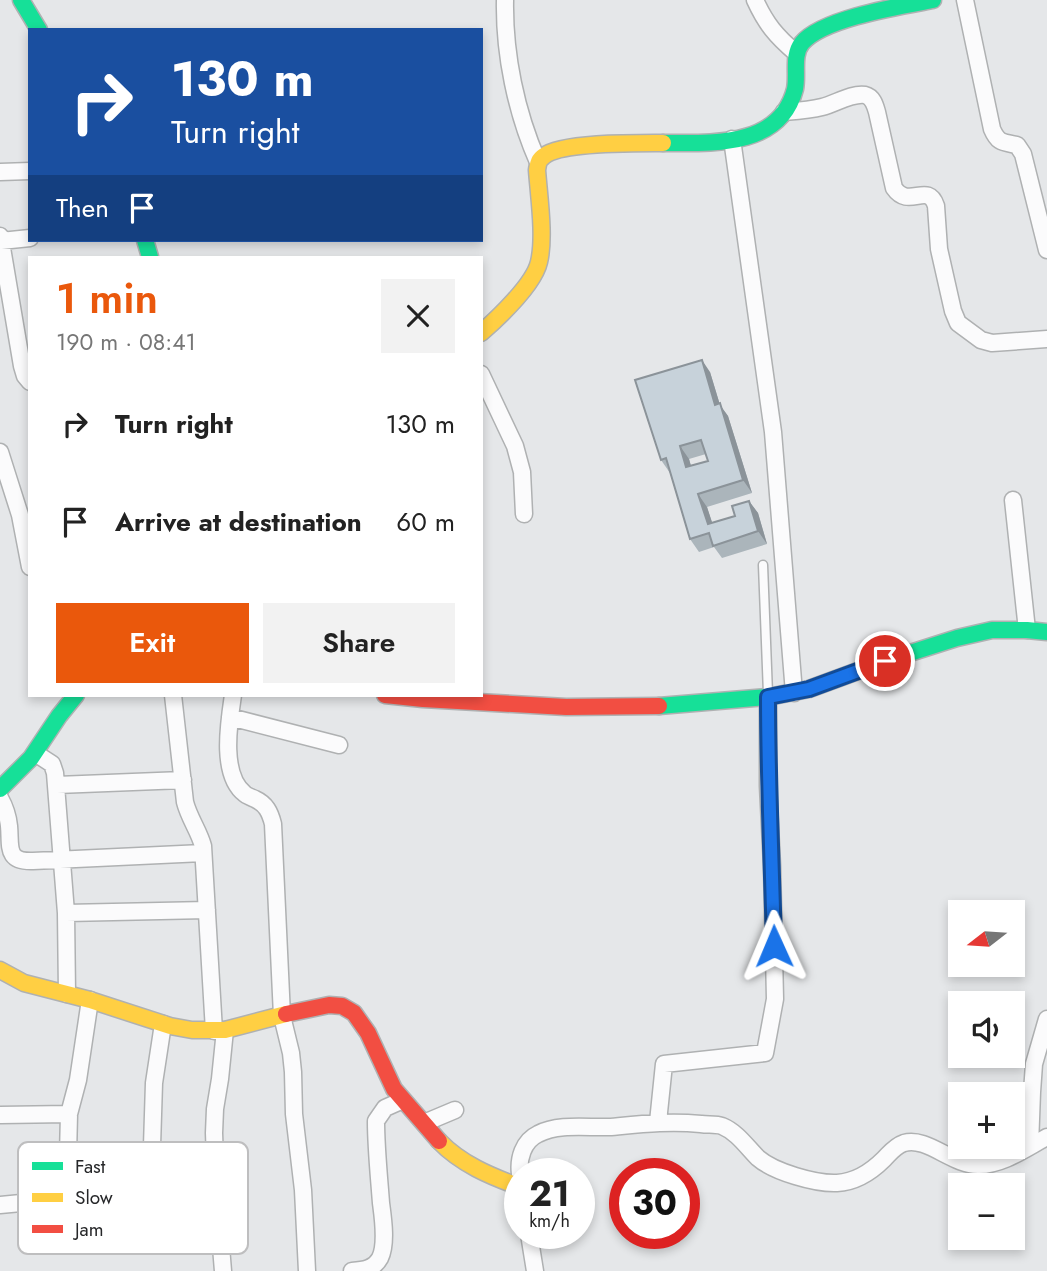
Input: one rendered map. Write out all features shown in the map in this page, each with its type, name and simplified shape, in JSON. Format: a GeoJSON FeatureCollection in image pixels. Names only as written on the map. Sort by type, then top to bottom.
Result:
{"type":"FeatureCollection","features":[{"type":"Feature","properties":{"kind":"street"},"geometry":{"type":"LineString","coordinates":[[21,0],[38,28]]}},
{"type":"Feature","properties":{"kind":"street"},"geometry":{"type":"LineString","coordinates":[[483,331],[526,286],[539,264],[541,236],[538,162],[524,127],[510,61],[505,0]]}},
{"type":"Feature","properties":{"kind":"street"},"geometry":{"type":"LineString","coordinates":[[755,0],[766,24],[796,53]]}},
{"type":"Feature","properties":{"kind":"street"},"geometry":{"type":"LineString","coordinates":[[538,162],[543,155],[553,151],[590,146],[747,138],[774,124],[790,102],[796,84],[796,53],[804,40],[824,29],[856,18],[933,0]]}},
{"type":"Feature","properties":{"kind":"street"},"geometry":{"type":"LineString","coordinates":[[965,0],[992,129],[1000,142],[1017,145],[1023,154],[1047,250]]}},
{"type":"Feature","properties":{"kind":"street"},"geometry":{"type":"LineString","coordinates":[[783,113],[821,107],[858,96],[871,98],[875,104],[894,188],[905,198],[923,195],[934,200],[939,249],[958,323],[981,340],[992,343],[1047,340]]}},
{"type":"Feature","properties":{"kind":"street"},"geometry":{"type":"LineString","coordinates":[[732,139],[773,432],[794,693]]}},
{"type":"Feature","properties":{"kind":"street"},"geometry":{"type":"LineString","coordinates":[[0,172],[28,171]]}},
{"type":"Feature","properties":{"kind":"street"},"geometry":{"type":"LineString","coordinates":[[28,238],[0,239],[22,366],[28,380]]}},
{"type":"Feature","properties":{"kind":"street"},"geometry":{"type":"LineString","coordinates":[[483,378],[515,446],[522,472],[524,514]]}},
{"type":"Feature","properties":{"kind":"street"},"geometry":{"type":"LineString","coordinates":[[0,452],[20,515],[28,557]]}},
{"type":"Feature","properties":{"kind":"street"},"geometry":{"type":"LineString","coordinates":[[1013,500],[1027,630]]}},
{"type":"Feature","properties":{"kind":"street"},"geometry":{"type":"LineString","coordinates":[[404,697],[566,707],[654,706],[768,697],[809,689],[957,638],[992,630],[1047,632]]}},
{"type":"Feature","properties":{"kind":"street"},"geometry":{"type":"LineString","coordinates":[[0,789],[19,773],[35,753],[62,709],[74,697]]}},
{"type":"Feature","properties":{"kind":"street"},"geometry":{"type":"LineString","coordinates":[[173,697],[187,811],[198,832],[203,853],[219,1030],[220,1079],[215,1109],[214,1142]]}},
{"type":"Feature","properties":{"kind":"street"},"geometry":{"type":"LineString","coordinates":[[233,697],[228,743],[233,778],[246,795],[265,804],[273,824],[282,1016],[292,1063],[307,1271]]}},
{"type":"Feature","properties":{"kind":"street"},"geometry":{"type":"LineString","coordinates":[[658,1122],[664,1064],[765,1052],[775,999],[768,697]]}},
{"type":"Feature","properties":{"kind":"street"},"geometry":{"type":"LineString","coordinates":[[230,717],[339,745]]}},
{"type":"Feature","properties":{"kind":"street"},"geometry":{"type":"LineString","coordinates":[[35,753],[52,764],[57,785],[66,913],[67,994]]}},
{"type":"Feature","properties":{"kind":"street"},"geometry":{"type":"LineString","coordinates":[[57,785],[183,780]]}},
{"type":"Feature","properties":{"kind":"street"},"geometry":{"type":"LineString","coordinates":[[0,799],[8,817],[11,852],[14,858],[26,862],[203,853]]}},
{"type":"Feature","properties":{"kind":"street"},"geometry":{"type":"LineString","coordinates":[[66,913],[207,910]]}},
{"type":"Feature","properties":{"kind":"street"},"geometry":{"type":"LineString","coordinates":[[3,975],[163,1024],[192,1030],[219,1030],[338,1004],[350,1009],[359,1018],[373,1042],[393,1088],[439,1141],[475,1168],[504,1180]]}},
{"type":"Feature","properties":{"kind":"street"},"geometry":{"type":"LineString","coordinates":[[69,1142],[69,1114],[78,1080],[90,1000]]}},
{"type":"Feature","properties":{"kind":"street"},"geometry":{"type":"LineString","coordinates":[[1030,1146],[1034,1064],[1047,1018]]}},
{"type":"Feature","properties":{"kind":"street"},"geometry":{"type":"LineString","coordinates":[[152,1142],[154,1083],[163,1024]]}},
{"type":"Feature","properties":{"kind":"street"},"geometry":{"type":"LineString","coordinates":[[352,1271],[365,1270],[374,1265],[383,1252],[376,1121],[385,1108],[403,1100]]}},
{"type":"Feature","properties":{"kind":"street"},"geometry":{"type":"LineString","coordinates":[[424,1123],[455,1110]]}},
{"type":"Feature","properties":{"kind":"street"},"geometry":{"type":"LineString","coordinates":[[0,1115],[69,1114]]}},
{"type":"Feature","properties":{"kind":"street"},"geometry":{"type":"LineString","coordinates":[[520,1158],[525,1145],[536,1134],[553,1129],[658,1122],[722,1126],[776,1170],[801,1178],[836,1183],[852,1180],[870,1171],[902,1143],[923,1144],[962,1163],[979,1165],[1012,1156],[1047,1137]]}},
{"type":"Feature","properties":{"kind":"street"},"geometry":{"type":"LineString","coordinates":[[0,1205],[18,1203]]}},
{"type":"Feature","properties":{"kind":"street"},"geometry":{"type":"LineString","coordinates":[[531,1249],[534,1271]]}},
{"type":"Feature","properties":{"kind":"lane"},"geometry":{"type":"LineString","coordinates":[[763,565],[768,697]]}},
{"type":"Feature","properties":{"kind":"building"},"geometry":{"type":"Polygon","coordinates":[[[702,360],[715,405],[720,403],[743,480],[698,494],[708,524],[735,516],[732,506],[749,501],[758,531],[713,546],[709,533],[690,539],[666,458],[661,460],[635,380],[702,360]],[[701,440],[680,446],[686,467],[708,461],[701,440]]]}},
{"type":"Feature","properties":{"kind":"traffic: fast"},"geometry":{"type":"LineString","coordinates":[[21,0],[38,28]]}},
{"type":"Feature","properties":{"kind":"traffic: fast"},"geometry":{"type":"LineString","coordinates":[[663,143],[722,141],[759,132],[775,122],[787,108],[795,89],[797,53],[802,43],[812,34],[863,14],[933,0]]}},
{"type":"Feature","properties":{"kind":"traffic: fast"},"geometry":{"type":"LineString","coordinates":[[146,242],[150,256]]}},
{"type":"Feature","properties":{"kind":"traffic: fast"},"geometry":{"type":"LineString","coordinates":[[659,706],[768,697],[809,689],[885,661],[992,630],[1047,632]]}},
{"type":"Feature","properties":{"kind":"traffic: fast"},"geometry":{"type":"LineString","coordinates":[[0,789],[31,758],[74,697]]}},
{"type":"Feature","properties":{"kind":"traffic: slow"},"geometry":{"type":"LineString","coordinates":[[483,331],[506,310],[536,271],[541,252],[542,229],[537,170],[541,159],[553,151],[566,148],[619,143],[663,143]]}},
{"type":"Feature","properties":{"kind":"traffic: slow"},"geometry":{"type":"LineString","coordinates":[[0,970],[24,983],[192,1030],[225,1030],[286,1014]]}},
{"type":"Feature","properties":{"kind":"traffic: slow"},"geometry":{"type":"LineString","coordinates":[[439,1141],[466,1163],[504,1181]]}},
{"type":"Feature","properties":{"kind":"traffic: jam"},"geometry":{"type":"LineString","coordinates":[[404,697],[566,707],[659,706]]}},
{"type":"Feature","properties":{"kind":"traffic: jam"},"geometry":{"type":"LineString","coordinates":[[286,1014],[329,1005],[342,1006],[354,1013],[368,1033],[394,1089],[439,1141]]}},
{"type":"Feature","properties":{"kind":"route"},"geometry":{"type":"LineString","coordinates":[[774,946],[768,786],[768,697],[809,689],[885,661]]}}]}
